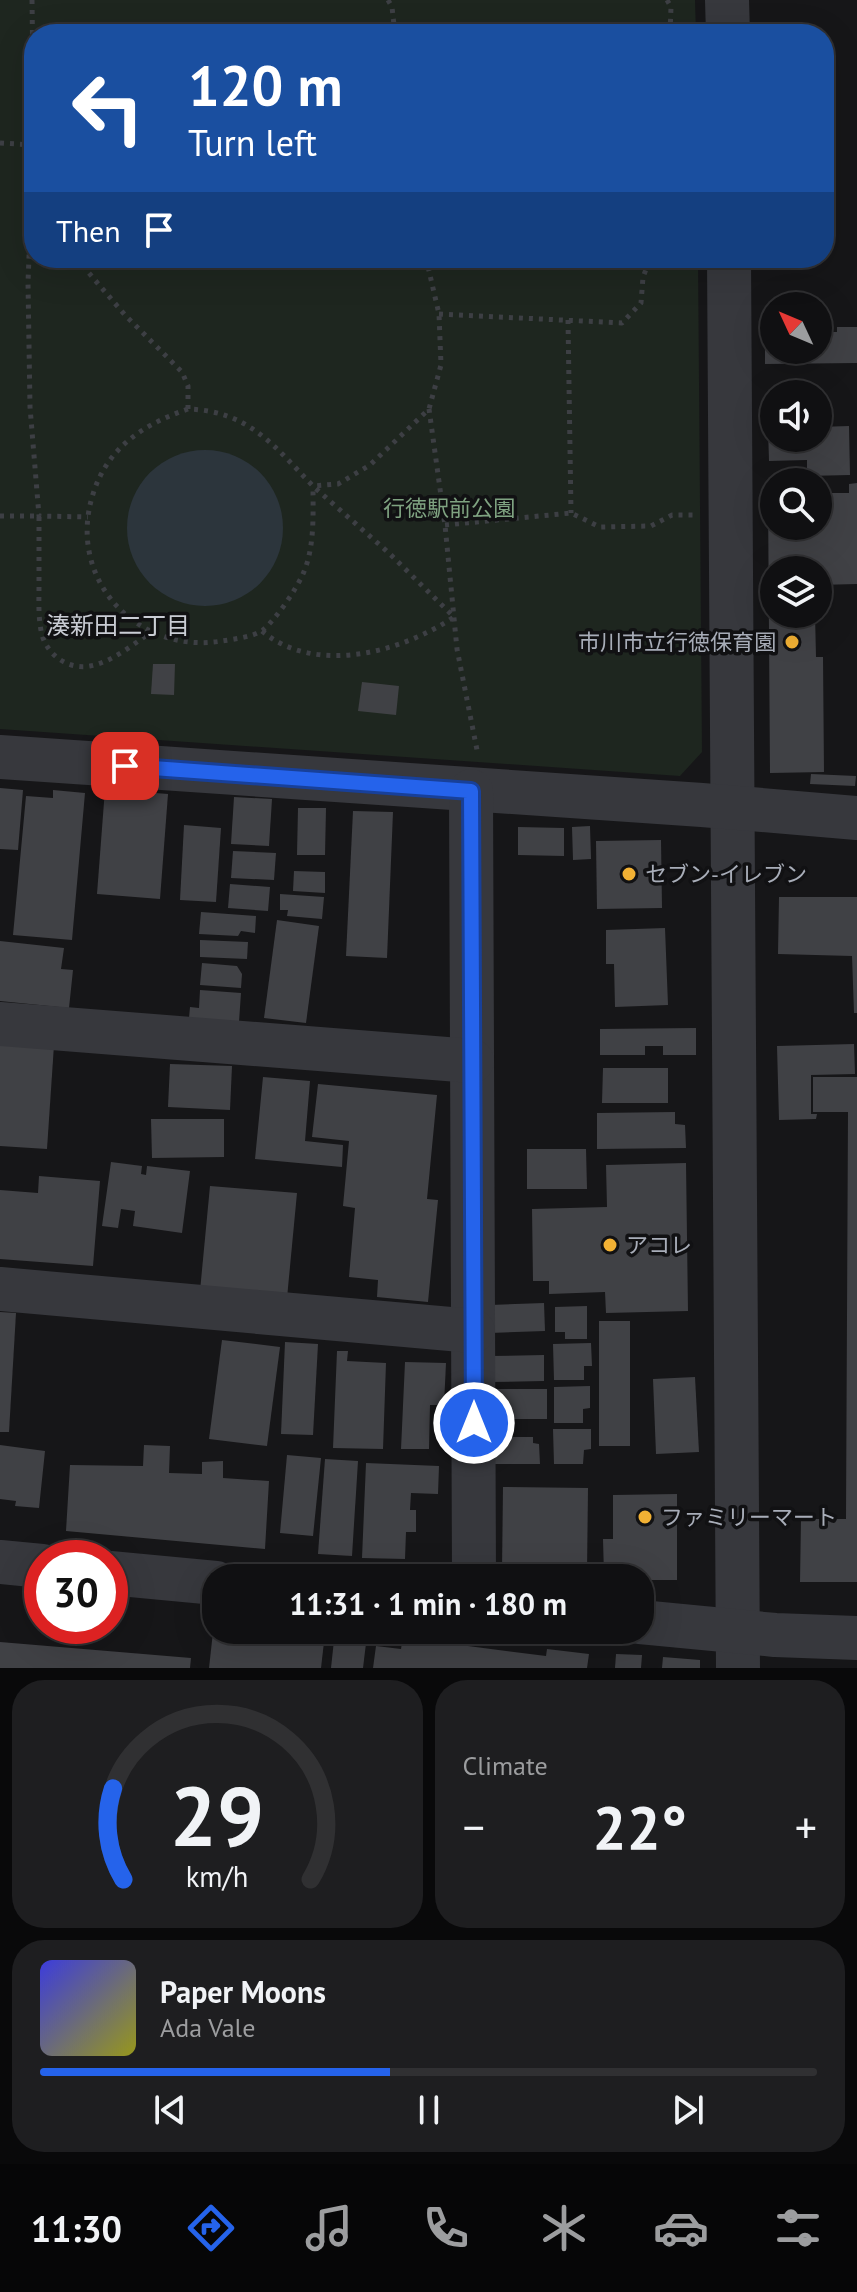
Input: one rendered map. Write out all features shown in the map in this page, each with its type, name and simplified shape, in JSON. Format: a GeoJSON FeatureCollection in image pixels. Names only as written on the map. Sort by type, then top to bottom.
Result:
{"type":"FeatureCollection","features":[{"type":"Feature","properties":{"kind":"street"},"geometry":{"type":"LineString","coordinates":[[727,0],[728,24]]}},
{"type":"Feature","properties":{"kind":"street"},"geometry":{"type":"LineString","coordinates":[[729,268],[738,1650]]}},
{"type":"Feature","properties":{"kind":"street"},"geometry":{"type":"LineString","coordinates":[[0,757],[475,776],[734,808],[857,818]]}},
{"type":"Feature","properties":{"kind":"street"},"geometry":{"type":"LineString","coordinates":[[474,1564],[472,1061],[475,776]]}},
{"type":"Feature","properties":{"kind":"street"},"geometry":{"type":"LineString","coordinates":[[0,1024],[472,1061]]}},
{"type":"Feature","properties":{"kind":"street"},"geometry":{"type":"LineString","coordinates":[[0,1289],[473,1331]]}},
{"type":"Feature","properties":{"kind":"street"},"geometry":{"type":"LineString","coordinates":[[0,1562],[24,1564]]}},
{"type":"Feature","properties":{"kind":"street"},"geometry":{"type":"LineString","coordinates":[[128,1575],[202,1582]]}},
{"type":"Feature","properties":{"kind":"street"},"geometry":{"type":"LineString","coordinates":[[654,1626],[738,1650],[857,1638]]}},
{"type":"Feature","properties":{"kind":"path"},"geometry":{"type":"LineString","coordinates":[[32,0],[32,24]]}},
{"type":"Feature","properties":{"kind":"path"},"geometry":{"type":"LineString","coordinates":[[388,0],[396,24]]}},
{"type":"Feature","properties":{"kind":"path"},"geometry":{"type":"LineString","coordinates":[[667,0],[671,7],[670,24]]}},
{"type":"Feature","properties":{"kind":"path"},"geometry":{"type":"LineString","coordinates":[[0,143],[24,144]]}},
{"type":"Feature","properties":{"kind":"path"},"geometry":{"type":"LineString","coordinates":[[29,268],[30,407],[39,516],[39,619],[42,637],[48,650],[74,667],[91,666],[115,656],[150,633]]}},
{"type":"Feature","properties":{"kind":"path"},"geometry":{"type":"LineString","coordinates":[[85,268],[125,315],[182,372],[188,386],[188,409]]}},
{"type":"Feature","properties":{"kind":"path"},"geometry":{"type":"LineString","coordinates":[[428,268],[439,314],[441,365],[429,409],[475,776]]}},
{"type":"Feature","properties":{"kind":"path"},"geometry":{"type":"LineString","coordinates":[[439,314],[622,323],[641,303],[646,268]]}},
{"type":"Feature","properties":{"kind":"path"},"geometry":{"type":"LineString","coordinates":[[568,320],[571,513]]}},
{"type":"Feature","properties":{"kind":"path"},"geometry":{"type":"LineString","coordinates":[[313,486],[310,550],[303,575],[262,631],[208,643],[183,642],[150,633],[110,599],[98,580],[90,558],[87,532],[89,506],[96,484],[122,446],[142,428],[188,409],[210,410],[233,417],[254,429],[454,617]]}},
{"type":"Feature","properties":{"kind":"path"},"geometry":{"type":"LineString","coordinates":[[313,486],[338,484],[370,465],[429,409]]}},
{"type":"Feature","properties":{"kind":"path"},"geometry":{"type":"LineString","coordinates":[[445,525],[571,513],[600,527],[651,526],[672,515],[703,515]]}},
{"type":"Feature","properties":{"kind":"path"},"geometry":{"type":"LineString","coordinates":[[0,516],[88,517]]}},
{"type":"Feature","properties":{"kind":"path"},"geometry":{"type":"LineString","coordinates":[[262,631],[289,649],[329,656],[392,647],[432,633],[454,617]]}},
{"type":"Feature","properties":{"kind":"green space","name":"行徳駅前公園"},"geometry":{"type":"Polygon","coordinates":[[[0,0],[695,0],[696,24],[24,24],[24,268],[698,268],[702,752],[680,776],[0,729],[0,0]]]}},
{"type":"Feature","properties":{"kind":"shaded area"},"geometry":{"type":"Polygon","coordinates":[[[205,450],[235,456],[260,473],[277,498],[283,528],[277,558],[260,583],[235,600],[205,606],[175,600],[150,583],[133,558],[127,528],[133,498],[150,473],[175,456],[205,450]]]}},
{"type":"Feature","properties":{"kind":"building"},"geometry":{"type":"Polygon","coordinates":[[[837,327],[857,327],[857,363],[832,363],[832,332],[837,332],[837,327]]]}},
{"type":"Feature","properties":{"kind":"building"},"geometry":{"type":"Polygon","coordinates":[[[849,426],[850,475],[832,475],[832,468],[807,468],[807,460],[769,461],[769,452],[832,452],[832,427],[849,426]]]}},
{"type":"Feature","properties":{"kind":"building"},"geometry":{"type":"Polygon","coordinates":[[[857,483],[857,584],[832,585],[832,556],[768,556],[768,540],[832,540],[832,493],[849,493],[849,484],[857,483]]]}},
{"type":"Feature","properties":{"kind":"building"},"geometry":{"type":"Polygon","coordinates":[[[769,628],[815,628],[816,657],[823,657],[824,772],[770,773],[769,628]]]}},
{"type":"Feature","properties":{"kind":"building"},"geometry":{"type":"Polygon","coordinates":[[[153,664],[175,664],[174,695],[151,694],[153,664]]]}},
{"type":"Feature","properties":{"kind":"building"},"geometry":{"type":"Polygon","coordinates":[[[362,682],[399,686],[396,715],[358,711],[362,682]]]}},
{"type":"Feature","properties":{"kind":"building"},"geometry":{"type":"Polygon","coordinates":[[[811,774],[856,776],[855,786],[810,784],[811,774]]]}},
{"type":"Feature","properties":{"kind":"building"},"geometry":{"type":"Polygon","coordinates":[[[0,788],[23,790],[18,850],[0,849],[0,788]]]}},
{"type":"Feature","properties":{"kind":"building"},"geometry":{"type":"Polygon","coordinates":[[[105,789],[168,794],[160,899],[97,894],[105,789]]]}},
{"type":"Feature","properties":{"kind":"building"},"geometry":{"type":"Polygon","coordinates":[[[53,790],[85,793],[72,940],[13,935],[26,796],[53,798],[53,790]]]}},
{"type":"Feature","properties":{"kind":"building"},"geometry":{"type":"Polygon","coordinates":[[[234,797],[272,799],[269,846],[231,844],[234,797]]]}},
{"type":"Feature","properties":{"kind":"building"},"geometry":{"type":"Polygon","coordinates":[[[298,808],[326,808],[325,855],[297,855],[298,808]]]}},
{"type":"Feature","properties":{"kind":"building"},"geometry":{"type":"Polygon","coordinates":[[[353,811],[393,812],[387,958],[346,956],[353,811]]]}},
{"type":"Feature","properties":{"kind":"building"},"geometry":{"type":"Polygon","coordinates":[[[184,825],[221,828],[216,902],[180,900],[184,825]]]}},
{"type":"Feature","properties":{"kind":"building"},"geometry":{"type":"Polygon","coordinates":[[[590,826],[591,859],[573,860],[572,827],[590,826]]]}},
{"type":"Feature","properties":{"kind":"building"},"geometry":{"type":"Polygon","coordinates":[[[518,827],[564,828],[564,856],[518,855],[518,827]]]}},
{"type":"Feature","properties":{"kind":"building","name":"セブン-イレブン"},"geometry":{"type":"Polygon","coordinates":[[[661,840],[662,908],[597,909],[596,841],[661,840]]]}},
{"type":"Feature","properties":{"kind":"building"},"geometry":{"type":"Polygon","coordinates":[[[233,851],[276,853],[274,880],[231,878],[233,851]]]}},
{"type":"Feature","properties":{"kind":"building"},"geometry":{"type":"Polygon","coordinates":[[[294,871],[325,872],[325,893],[293,891],[294,871]]]}},
{"type":"Feature","properties":{"kind":"building"},"geometry":{"type":"Polygon","coordinates":[[[230,884],[270,887],[268,911],[228,908],[230,884]]]}},
{"type":"Feature","properties":{"kind":"building"},"geometry":{"type":"Polygon","coordinates":[[[280,894],[324,897],[322,919],[287,916],[288,910],[280,910],[280,894]]]}},
{"type":"Feature","properties":{"kind":"building"},"geometry":{"type":"Polygon","coordinates":[[[779,897],[857,897],[857,1013],[854,1013],[852,956],[778,954],[779,897]]]}},
{"type":"Feature","properties":{"kind":"building"},"geometry":{"type":"Polygon","coordinates":[[[201,912],[256,916],[255,933],[241,931],[238,936],[199,934],[201,912]]]}},
{"type":"Feature","properties":{"kind":"building"},"geometry":{"type":"Polygon","coordinates":[[[277,920],[319,926],[306,1023],[264,1018],[277,920]]]}},
{"type":"Feature","properties":{"kind":"building"},"geometry":{"type":"Polygon","coordinates":[[[665,928],[668,1005],[615,1007],[614,964],[606,964],[606,930],[665,928]]]}},
{"type":"Feature","properties":{"kind":"building"},"geometry":{"type":"Polygon","coordinates":[[[200,940],[248,942],[247,959],[200,957],[200,940]]]}},
{"type":"Feature","properties":{"kind":"building"},"geometry":{"type":"Polygon","coordinates":[[[0,941],[64,948],[61,969],[73,970],[69,1008],[0,1001],[0,941]]]}},
{"type":"Feature","properties":{"kind":"building"},"geometry":{"type":"Polygon","coordinates":[[[202,963],[237,966],[242,974],[241,988],[200,985],[202,963]]]}},
{"type":"Feature","properties":{"kind":"building"},"geometry":{"type":"Polygon","coordinates":[[[200,990],[241,993],[239,1022],[189,1018],[190,1007],[199,1008],[200,990]]]}},
{"type":"Feature","properties":{"kind":"building"},"geometry":{"type":"Polygon","coordinates":[[[696,1028],[696,1055],[663,1055],[663,1046],[645,1046],[645,1055],[600,1055],[600,1029],[696,1028]]]}},
{"type":"Feature","properties":{"kind":"building"},"geometry":{"type":"Polygon","coordinates":[[[0,1041],[54,1045],[47,1149],[0,1146],[0,1041]]]}},
{"type":"Feature","properties":{"kind":"building"},"geometry":{"type":"Polygon","coordinates":[[[854,1044],[855,1074],[811,1075],[811,1114],[817,1114],[816,1119],[779,1120],[777,1046],[854,1044]]]}},
{"type":"Feature","properties":{"kind":"building"},"geometry":{"type":"Polygon","coordinates":[[[170,1064],[232,1066],[230,1110],[168,1107],[170,1064]]]}},
{"type":"Feature","properties":{"kind":"building"},"geometry":{"type":"Polygon","coordinates":[[[603,1068],[668,1068],[668,1103],[602,1103],[603,1068]]]}},
{"type":"Feature","properties":{"kind":"building"},"geometry":{"type":"Polygon","coordinates":[[[263,1077],[310,1081],[305,1141],[343,1145],[342,1167],[255,1159],[263,1077]]]}},
{"type":"Feature","properties":{"kind":"building"},"geometry":{"type":"Polygon","coordinates":[[[813,1077],[857,1077],[857,1582],[800,1582],[801,1519],[846,1519],[848,1112],[813,1112],[813,1077]]]}},
{"type":"Feature","properties":{"kind":"building"},"geometry":{"type":"Polygon","coordinates":[[[318,1084],[437,1095],[427,1199],[438,1200],[428,1302],[377,1297],[378,1280],[349,1277],[355,1208],[343,1206],[349,1141],[312,1137],[318,1084]]]}},
{"type":"Feature","properties":{"kind":"building"},"geometry":{"type":"Polygon","coordinates":[[[675,1112],[675,1124],[685,1125],[686,1148],[597,1149],[597,1113],[675,1112]]]}},
{"type":"Feature","properties":{"kind":"building"},"geometry":{"type":"Polygon","coordinates":[[[151,1119],[224,1119],[224,1157],[152,1158],[151,1119]]]}},
{"type":"Feature","properties":{"kind":"building"},"geometry":{"type":"Polygon","coordinates":[[[527,1149],[586,1149],[587,1189],[527,1189],[527,1149]]]}},
{"type":"Feature","properties":{"kind":"building"},"geometry":{"type":"Polygon","coordinates":[[[111,1162],[142,1166],[141,1174],[146,1175],[147,1166],[190,1171],[182,1233],[133,1226],[135,1211],[121,1209],[118,1228],[102,1226],[111,1162]]]}},
{"type":"Feature","properties":{"kind":"building","name":"アコレ"},"geometry":{"type":"Polygon","coordinates":[[[686,1163],[688,1311],[606,1313],[605,1292],[549,1294],[549,1281],[533,1281],[532,1209],[607,1207],[606,1165],[686,1163]]]}},
{"type":"Feature","properties":{"kind":"building"},"geometry":{"type":"Polygon","coordinates":[[[39,1176],[100,1181],[93,1266],[0,1259],[0,1190],[38,1193],[39,1176]]]}},
{"type":"Feature","properties":{"kind":"building"},"geometry":{"type":"Polygon","coordinates":[[[210,1186],[297,1193],[287,1298],[200,1291],[210,1186]]]}},
{"type":"Feature","properties":{"kind":"building"},"geometry":{"type":"Polygon","coordinates":[[[544,1303],[545,1331],[490,1333],[490,1305],[544,1303]]]}},
{"type":"Feature","properties":{"kind":"building"},"geometry":{"type":"Polygon","coordinates":[[[587,1306],[587,1339],[565,1339],[565,1332],[555,1332],[555,1307],[587,1306]]]}},
{"type":"Feature","properties":{"kind":"building"},"geometry":{"type":"Polygon","coordinates":[[[0,1312],[16,1313],[9,1432],[0,1432],[0,1312]]]}},
{"type":"Feature","properties":{"kind":"building"},"geometry":{"type":"Polygon","coordinates":[[[599,1321],[630,1321],[630,1446],[599,1446],[599,1321]]]}},
{"type":"Feature","properties":{"kind":"building"},"geometry":{"type":"Polygon","coordinates":[[[222,1340],[280,1347],[267,1446],[209,1439],[222,1340]]]}},
{"type":"Feature","properties":{"kind":"building"},"geometry":{"type":"Polygon","coordinates":[[[285,1342],[318,1344],[313,1435],[281,1434],[285,1342]]]}},
{"type":"Feature","properties":{"kind":"building"},"geometry":{"type":"Polygon","coordinates":[[[591,1343],[592,1366],[584,1366],[584,1380],[554,1380],[553,1344],[591,1343]]]}},
{"type":"Feature","properties":{"kind":"building"},"geometry":{"type":"Polygon","coordinates":[[[337,1351],[348,1351],[347,1361],[386,1363],[383,1449],[333,1448],[337,1351]]]}},
{"type":"Feature","properties":{"kind":"building"},"geometry":{"type":"Polygon","coordinates":[[[544,1355],[544,1381],[490,1382],[490,1356],[544,1355]]]}},
{"type":"Feature","properties":{"kind":"building"},"geometry":{"type":"Polygon","coordinates":[[[405,1362],[446,1363],[444,1405],[430,1405],[429,1449],[401,1449],[405,1362]]]}},
{"type":"Feature","properties":{"kind":"building"},"geometry":{"type":"Polygon","coordinates":[[[695,1377],[699,1452],[656,1454],[653,1379],[695,1377]]]}},
{"type":"Feature","properties":{"kind":"building"},"geometry":{"type":"Polygon","coordinates":[[[590,1386],[590,1408],[583,1409],[583,1423],[554,1423],[554,1387],[590,1386]]]}},
{"type":"Feature","properties":{"kind":"building"},"geometry":{"type":"Polygon","coordinates":[[[490,1389],[547,1389],[547,1419],[490,1419],[490,1389]]]}},
{"type":"Feature","properties":{"kind":"building"},"geometry":{"type":"Polygon","coordinates":[[[553,1429],[591,1429],[591,1449],[584,1450],[583,1464],[554,1464],[553,1429]]]}},
{"type":"Feature","properties":{"kind":"building"},"geometry":{"type":"Polygon","coordinates":[[[498,1437],[533,1437],[533,1443],[539,1444],[540,1464],[490,1464],[490,1445],[497,1445],[498,1437]]]}},
{"type":"Feature","properties":{"kind":"building"},"geometry":{"type":"Polygon","coordinates":[[[0,1445],[45,1451],[39,1508],[15,1506],[16,1501],[0,1499],[0,1445]]]}},
{"type":"Feature","properties":{"kind":"building"},"geometry":{"type":"Polygon","coordinates":[[[144,1445],[170,1446],[169,1473],[202,1474],[202,1462],[223,1461],[223,1478],[269,1481],[265,1549],[66,1531],[70,1465],[143,1466],[144,1445]]]}},
{"type":"Feature","properties":{"kind":"building"},"geometry":{"type":"Polygon","coordinates":[[[287,1455],[321,1458],[313,1536],[280,1533],[287,1455]]]}},
{"type":"Feature","properties":{"kind":"building"},"geometry":{"type":"Polygon","coordinates":[[[325,1459],[358,1461],[352,1556],[318,1554],[325,1459]]]}},
{"type":"Feature","properties":{"kind":"building"},"geometry":{"type":"Polygon","coordinates":[[[366,1463],[439,1466],[438,1494],[411,1493],[410,1510],[416,1510],[416,1532],[406,1532],[405,1559],[362,1558],[366,1463]]]}},
{"type":"Feature","properties":{"kind":"building"},"geometry":{"type":"Polygon","coordinates":[[[503,1487],[588,1488],[587,1564],[502,1564],[503,1487]]]}},
{"type":"Feature","properties":{"kind":"building","name":"ファミリーマート"},"geometry":{"type":"Polygon","coordinates":[[[677,1494],[677,1580],[654,1580],[654,1564],[604,1564],[603,1539],[613,1539],[613,1495],[677,1494]]]}},
{"type":"Feature","properties":{"kind":"building"},"geometry":{"type":"Polygon","coordinates":[[[0,1642],[191,1658],[190,1668],[0,1668],[0,1642]]]}},
{"type":"Feature","properties":{"kind":"building"},"geometry":{"type":"Polygon","coordinates":[[[212,1644],[324,1644],[321,1668],[209,1668],[212,1644]]]}},
{"type":"Feature","properties":{"kind":"building"},"geometry":{"type":"Polygon","coordinates":[[[334,1644],[366,1644],[363,1668],[331,1668],[334,1644]]]}},
{"type":"Feature","properties":{"kind":"building"},"geometry":{"type":"Polygon","coordinates":[[[402,1644],[468,1644],[546,1656],[547,1649],[589,1654],[587,1668],[373,1668],[376,1646],[401,1649],[402,1644]]]}},
{"type":"Feature","properties":{"kind":"building"},"geometry":{"type":"Polygon","coordinates":[[[616,1654],[642,1655],[641,1668],[615,1668],[616,1654]]]}},
{"type":"Feature","properties":{"kind":"building"},"geometry":{"type":"Polygon","coordinates":[[[663,1657],[700,1660],[700,1668],[662,1668],[663,1657]]]}},
{"type":"Feature","properties":{"kind":"place","name":"市川市立行徳保育園"},"geometry":{"type":"Point","coordinates":[792,642]}},
{"type":"Feature","properties":{"kind":"place","name":"セブン-イレブン"},"geometry":{"type":"Point","coordinates":[629,874]}},
{"type":"Feature","properties":{"kind":"place","name":"アコレ"},"geometry":{"type":"Point","coordinates":[610,1245]}},
{"type":"Feature","properties":{"kind":"place","name":"ファミリーマート"},"geometry":{"type":"Point","coordinates":[645,1517]}},
{"type":"Feature","properties":{"kind":"district","name":"湊新田二丁目"},"geometry":{"type":"Point","coordinates":[118,625]}},
{"type":"Feature","properties":{"kind":"route"},"geometry":{"type":"LineString","coordinates":[[125,766],[471,791],[474,1423]]}}]}
